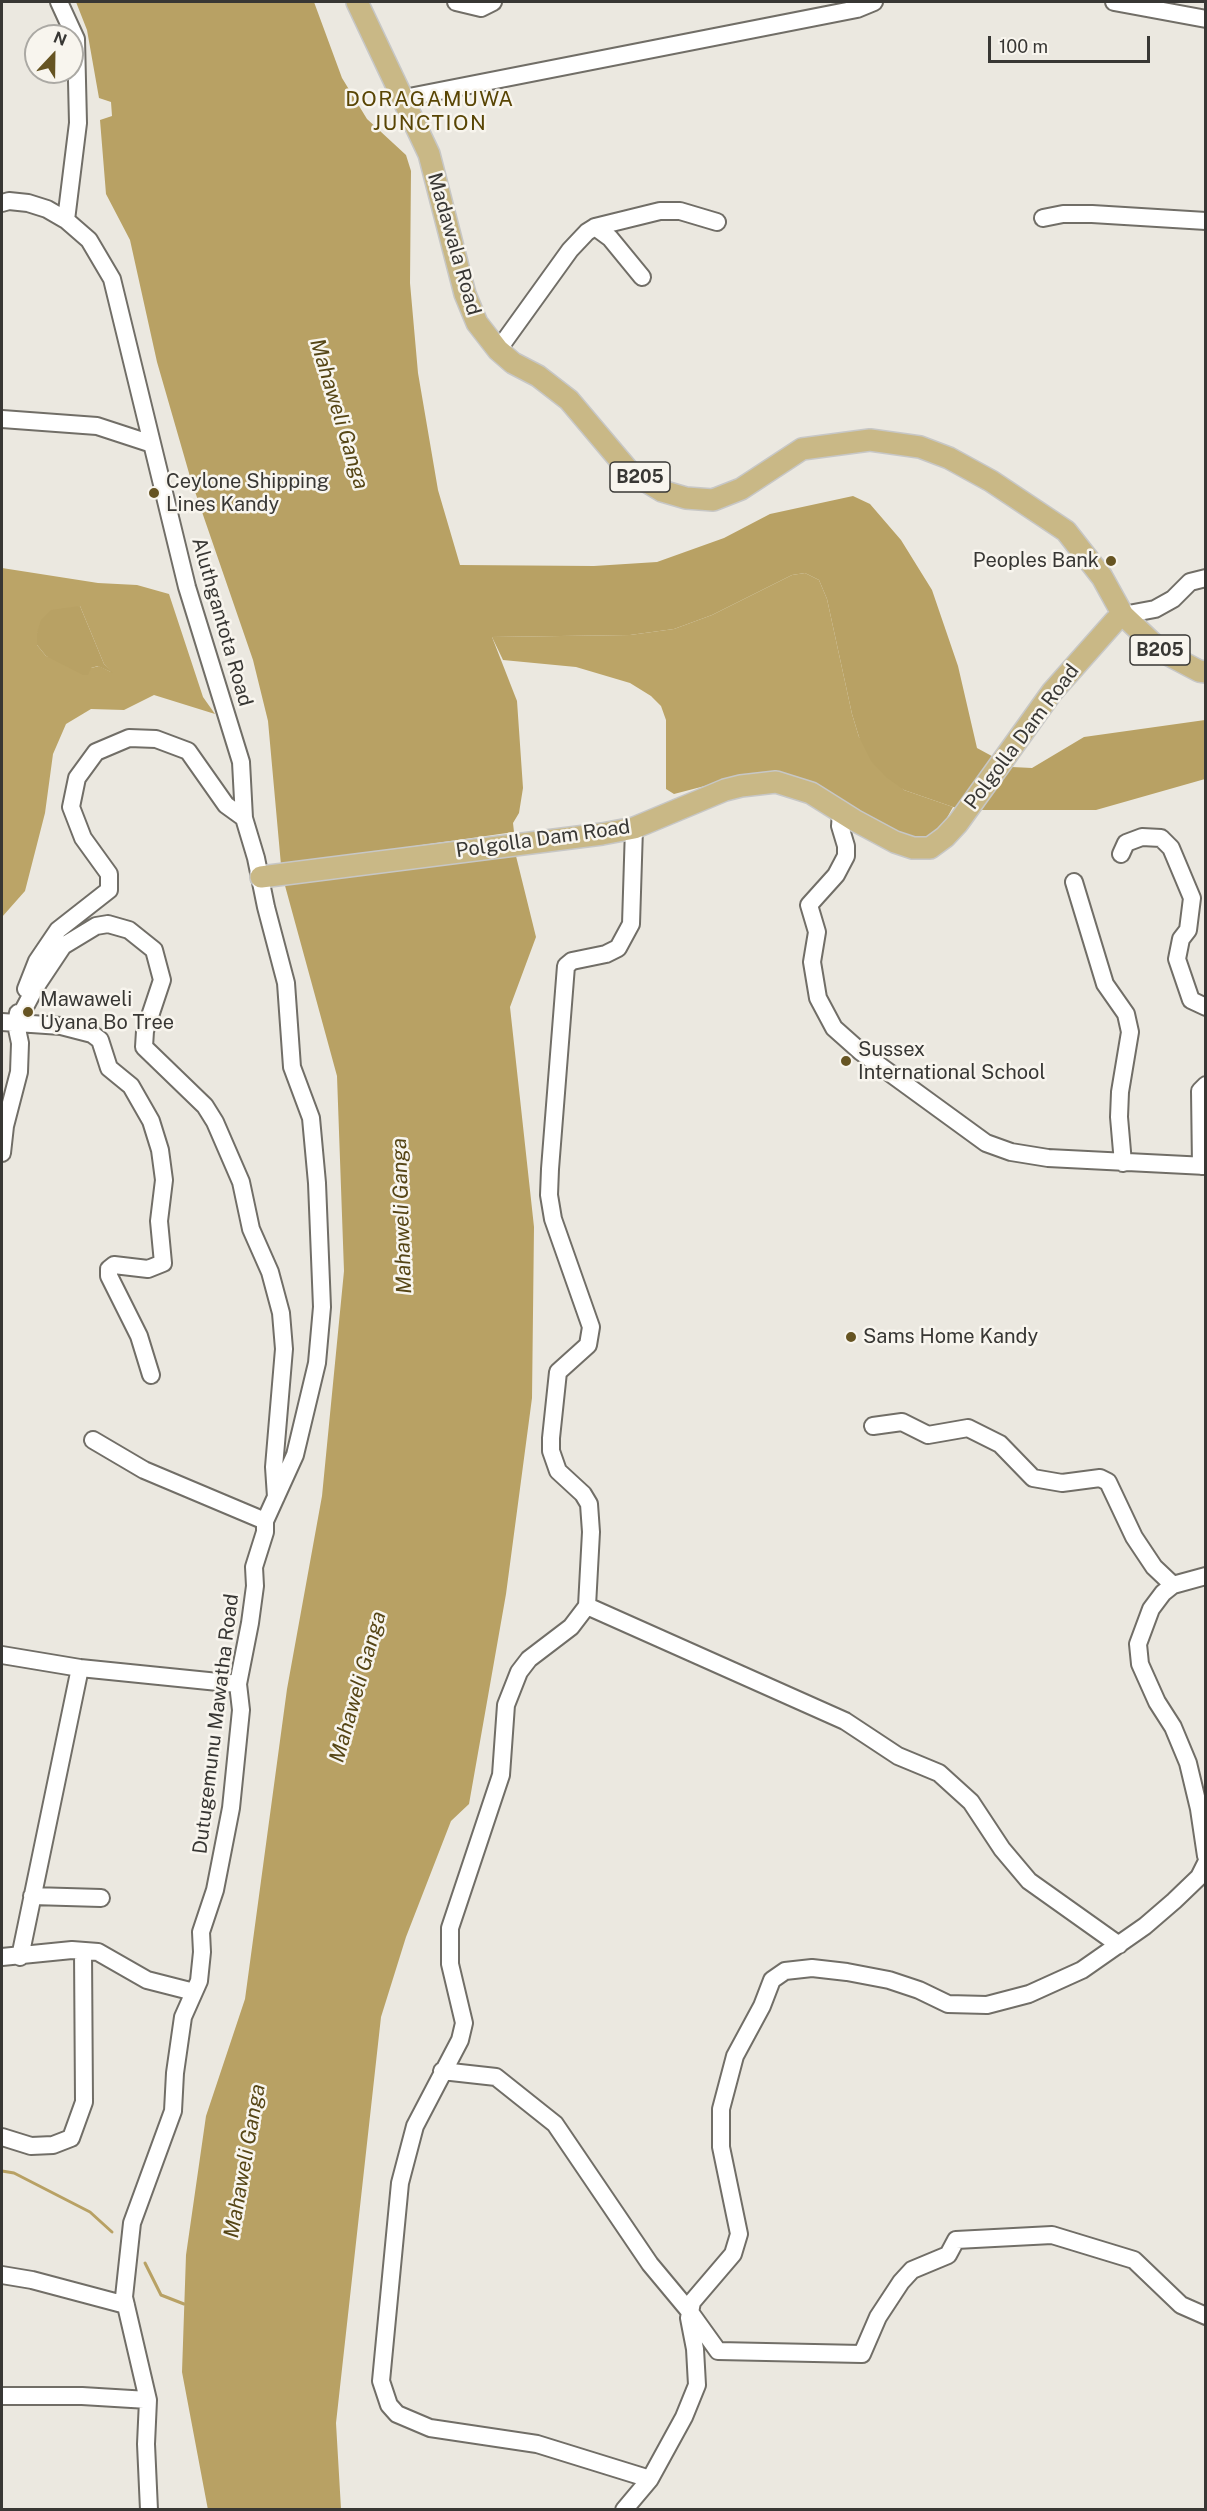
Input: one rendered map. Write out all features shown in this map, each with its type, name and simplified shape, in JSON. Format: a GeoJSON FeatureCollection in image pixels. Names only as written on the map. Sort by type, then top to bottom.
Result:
{"type":"FeatureCollection","features":[{"type":"Feature","properties":{"kind":"main road","name":"Madawala Road"},"geometry":{"type":"LineString","coordinates":[[357,2],[429,154],[465,294],[477,323],[498,350],[513,363],[538,376],[569,400],[628,471],[662,491],[686,498],[713,500],[741,489],[802,449],[870,440],[920,447],[950,458],[1066,531],[1102,577],[1123,615],[1161,651],[1199,671],[1206,672]]}},
{"type":"Feature","properties":{"kind":"main road","name":"Polgolla Dam Road"},"geometry":{"type":"LineString","coordinates":[[269,876],[602,834],[634,828],[707,796],[758,783],[776,782],[801,788],[895,843],[913,848],[930,848],[952,831],[1052,692],[1115,621],[1123,615]]}},
{"type":"Feature","properties":{"kind":"street"},"geometry":{"type":"LineString","coordinates":[[59,2],[76,39],[78,123],[66,220]]}},
{"type":"Feature","properties":{"kind":"street"},"geometry":{"type":"LineString","coordinates":[[456,2],[481,8],[493,2]]}},
{"type":"Feature","properties":{"kind":"street"},"geometry":{"type":"LineString","coordinates":[[404,98],[856,9],[873,2]]}},
{"type":"Feature","properties":{"kind":"street"},"geometry":{"type":"LineString","coordinates":[[1113,2],[1206,19]]}},
{"type":"Feature","properties":{"kind":"street","name":"Aluthgantota Road"},"geometry":{"type":"LineString","coordinates":[[2,203],[9,201],[28,203],[47,208],[66,220],[89,240],[112,279],[187,587],[240,762],[244,818],[269,876],[266,907],[286,983],[292,1067],[311,1118]]}},
{"type":"Feature","properties":{"kind":"street"},"geometry":{"type":"LineString","coordinates":[[498,350],[570,250],[595,227],[660,211],[680,212],[717,222]]}},
{"type":"Feature","properties":{"kind":"street"},"geometry":{"type":"LineString","coordinates":[[1043,218],[1064,214],[1092,214],[1206,221]]}},
{"type":"Feature","properties":{"kind":"street"},"geometry":{"type":"LineString","coordinates":[[595,227],[610,238],[642,277]]}},
{"type":"Feature","properties":{"kind":"street"},"geometry":{"type":"LineString","coordinates":[[2,420],[97,426],[152,444]]}},
{"type":"Feature","properties":{"kind":"street"},"geometry":{"type":"LineString","coordinates":[[1123,615],[1155,609],[1173,599],[1190,582],[1206,578]]}},
{"type":"Feature","properties":{"kind":"street"},"geometry":{"type":"LineString","coordinates":[[9,1023],[37,961],[58,930],[109,890],[109,874],[83,838],[71,807],[77,778],[96,752],[129,738],[156,739],[188,751],[226,805],[244,818]]}},
{"type":"Feature","properties":{"kind":"street"},"geometry":{"type":"LineString","coordinates":[[841,812],[840,826],[846,846],[846,856],[836,874],[808,905],[817,932],[812,962],[818,998],[834,1028],[861,1052],[986,1143],[1011,1152],[1048,1158],[1203,1166],[1200,1091],[1206,1085]]}},
{"type":"Feature","properties":{"kind":"street"},"geometry":{"type":"LineString","coordinates":[[634,828],[631,924],[618,948],[606,954],[572,961],[567,966],[550,1169],[549,1195],[553,1219],[591,1327],[588,1345],[558,1372],[551,1438],[551,1451],[558,1471],[583,1494],[589,1504],[591,1532],[587,1606],[571,1627],[529,1659],[519,1672],[506,1705],[501,1775],[450,1928],[450,1964],[464,2023],[460,2040],[415,2126],[400,2183],[381,2381],[389,2405],[397,2414],[430,2428],[537,2444],[650,2480]]}},
{"type":"Feature","properties":{"kind":"street"},"geometry":{"type":"LineString","coordinates":[[1121,854],[1126,843],[1142,837],[1161,838],[1172,848],[1192,898],[1188,930],[1181,939],[1177,959],[1191,1000],[1206,1007]]}},
{"type":"Feature","properties":{"kind":"street"},"geometry":{"type":"LineString","coordinates":[[1074,882],[1105,984],[1126,1014],[1130,1032],[1120,1092],[1119,1117],[1124,1163]]}},
{"type":"Feature","properties":{"kind":"street"},"geometry":{"type":"LineString","coordinates":[[9,1023],[63,946],[96,926],[108,924],[129,930],[154,950],[162,980],[145,1031],[144,1047],[204,1106],[215,1122],[241,1182],[251,1229],[270,1272],[281,1313],[284,1349],[274,1467],[277,1500]]}},
{"type":"Feature","properties":{"kind":"street"},"geometry":{"type":"LineString","coordinates":[[2,1153],[5,1126],[19,1072],[20,1043],[9,1023]]}},
{"type":"Feature","properties":{"kind":"street"},"geometry":{"type":"LineString","coordinates":[[9,1023],[61,1026],[92,1034],[100,1040],[109,1068],[131,1086],[151,1121],[160,1150],[164,1180],[159,1221],[163,1263],[148,1269],[114,1264],[109,1269],[109,1276],[139,1336],[151,1375]]}},
{"type":"Feature","properties":{"kind":"street","name":"Dutugemunu Mawatha Road"},"geometry":{"type":"LineString","coordinates":[[149,2510],[146,2444],[148,2400],[124,2297],[132,2223],[173,2111],[175,2073],[183,2017],[199,1981],[202,1952],[201,1932],[215,1890],[231,1808],[241,1710],[238,1684],[250,1623],[254,1567],[265,1533],[265,1521],[277,1500],[296,1455],[316,1364],[322,1307],[311,1118]]}},
{"type":"Feature","properties":{"kind":"street"},"geometry":{"type":"LineString","coordinates":[[873,1426],[902,1422],[928,1435],[968,1428],[1000,1444],[1033,1478],[1062,1483],[1100,1478],[1108,1482],[1134,1536],[1154,1567],[1173,1585]]}},
{"type":"Feature","properties":{"kind":"street"},"geometry":{"type":"LineString","coordinates":[[93,1440],[144,1470],[265,1521]]}},
{"type":"Feature","properties":{"kind":"street"},"geometry":{"type":"LineString","coordinates":[[1206,1576],[1173,1585],[1163,1593],[1151,1609],[1138,1644],[1140,1664],[1157,1702],[1173,1727],[1188,1763],[1199,1809],[1206,1856]]}},
{"type":"Feature","properties":{"kind":"street"},"geometry":{"type":"LineString","coordinates":[[587,1606],[845,1721],[898,1756],[939,1773],[971,1802],[1002,1849],[1029,1881],[1119,1945]]}},
{"type":"Feature","properties":{"kind":"street"},"geometry":{"type":"LineString","coordinates":[[2,1655],[80,1668],[238,1684]]}},
{"type":"Feature","properties":{"kind":"street"},"geometry":{"type":"LineString","coordinates":[[20,1957],[80,1668]]}},
{"type":"Feature","properties":{"kind":"street"},"geometry":{"type":"LineString","coordinates":[[624,2510],[650,2480],[684,2417],[697,2385],[695,2349],[688,2318],[692,2302],[733,2254],[739,2234],[721,2147],[721,2109],[735,2056],[762,2006],[772,1980],[785,1971],[812,1968],[847,1972],[889,1980],[919,1990],[948,2004],[987,2006],[1029,1994],[1082,1970],[1119,1945],[1174,1902],[1199,1877],[1206,1863]]}},
{"type":"Feature","properties":{"kind":"street"},"geometry":{"type":"LineString","coordinates":[[32,1896],[101,1898]]}},
{"type":"Feature","properties":{"kind":"street"},"geometry":{"type":"LineString","coordinates":[[2,2137],[31,2146],[53,2145],[71,2138],[84,2102],[83,1951]]}},
{"type":"Feature","properties":{"kind":"street"},"geometry":{"type":"LineString","coordinates":[[2,1957],[98,1952],[147,1980],[194,1992]]}},
{"type":"Feature","properties":{"kind":"street"},"geometry":{"type":"LineString","coordinates":[[442,2071],[496,2077],[555,2124],[650,2264],[690,2312],[718,2351],[862,2354],[878,2318],[901,2282],[912,2270],[948,2255],[956,2240],[1052,2235],[1134,2260],[1181,2305],[1206,2316]]}},
{"type":"Feature","properties":{"kind":"street"},"geometry":{"type":"LineString","coordinates":[[2,2275],[33,2280],[126,2305]]}},
{"type":"Feature","properties":{"kind":"street"},"geometry":{"type":"LineString","coordinates":[[2,2396],[82,2396],[148,2400]]}},
{"type":"Feature","properties":{"kind":"shaded area"},"geometry":{"type":"Polygon","coordinates":[[[2,568],[98,583],[137,585],[169,594],[203,697],[215,714],[154,695],[124,710],[91,709],[66,724],[53,754],[45,813],[25,891],[2,917],[2,568]],[[80,606],[37,633],[37,645],[46,656],[91,668],[99,666],[111,672],[104,664],[80,606]]]}},
{"type":"Feature","properties":{"kind":"shaded area"},"geometry":{"type":"Polygon","coordinates":[[[805,573],[819,580],[827,599],[859,737],[904,790],[953,807],[939,832],[930,838],[918,841],[777,775],[747,775],[674,794],[666,789],[666,720],[661,706],[651,696],[630,683],[576,667],[503,660],[492,637],[630,635],[674,629],[712,615],[792,575],[805,573]]]}},
{"type":"Feature","properties":{"kind":"water","name":"Mahaweli Ganga"},"geometry":{"type":"Polygon","coordinates":[[[76,2],[314,2],[342,78],[367,119],[406,155],[411,171],[410,283],[418,373],[438,490],[460,565],[594,566],[657,562],[724,538],[770,514],[853,496],[870,504],[901,540],[932,590],[958,666],[977,748],[1012,767],[1032,768],[1084,737],[1205,720],[1205,779],[1096,810],[973,810],[953,807],[904,790],[886,777],[871,761],[859,737],[827,599],[819,580],[805,573],[792,575],[712,615],[674,629],[630,635],[492,637],[517,701],[523,788],[519,813],[513,823],[514,832],[281,865],[268,721],[253,660],[191,480],[157,362],[130,240],[106,194],[100,120],[112,116],[111,102],[99,98],[87,30],[76,2]]]}},
{"type":"Feature","properties":{"kind":"water"},"geometry":{"type":"Polygon","coordinates":[[[80,606],[104,664],[113,673],[98,666],[91,668],[88,675],[83,675],[46,656],[37,645],[37,633],[41,620],[51,610],[80,606]]]}},
{"type":"Feature","properties":{"kind":"water","name":"Mahaweli Ganga"},"geometry":{"type":"Polygon","coordinates":[[[515,852],[536,937],[510,1007],[534,1227],[532,1398],[506,1594],[469,1804],[451,1821],[406,1937],[381,2017],[336,2423],[341,2509],[208,2510],[182,2372],[186,2255],[206,2116],[245,1999],[287,1689],[322,1496],[344,1271],[337,1076],[284,882],[515,852]]]}},
{"type":"Feature","properties":{"kind":"waterway"},"geometry":{"type":"LineString","coordinates":[[2,2171],[14,2173],[90,2212],[112,2232]]}},
{"type":"Feature","properties":{"kind":"waterway"},"geometry":{"type":"LineString","coordinates":[[145,2263],[161,2295],[184,2304]]}},
{"type":"Feature","properties":{"kind":"place","name":"Ceylone Shipping Lines Kandy"},"geometry":{"type":"Point","coordinates":[154,493]}},
{"type":"Feature","properties":{"kind":"place","name":"Peoples Bank"},"geometry":{"type":"Point","coordinates":[1111,561]}},
{"type":"Feature","properties":{"kind":"place","name":"Mawaweli Uyana Bo Tree"},"geometry":{"type":"Point","coordinates":[28,1012]}},
{"type":"Feature","properties":{"kind":"place","name":"Sussex International School"},"geometry":{"type":"Point","coordinates":[846,1061]}},
{"type":"Feature","properties":{"kind":"place","name":"Sams Home Kandy"},"geometry":{"type":"Point","coordinates":[851,1337]}},
{"type":"Feature","properties":{"kind":"district","name":"DORAGAMUWA JUNCTION"},"geometry":{"type":"Point","coordinates":[430,112]}}]}
